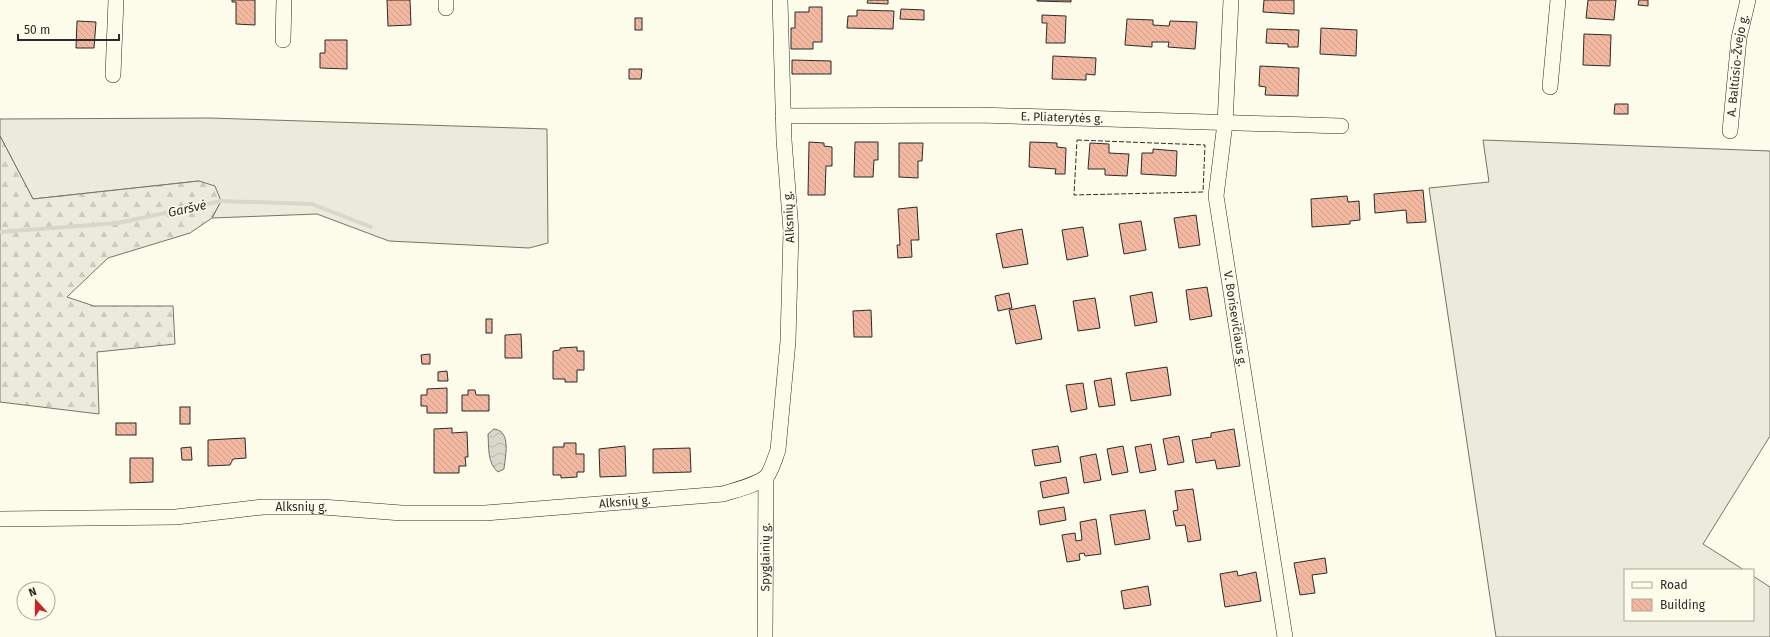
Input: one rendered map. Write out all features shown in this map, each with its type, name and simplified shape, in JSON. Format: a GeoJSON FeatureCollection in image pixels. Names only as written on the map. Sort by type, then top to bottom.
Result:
{"type":"FeatureCollection","features":[{"type":"Feature","properties":{"kind":"street"},"geometry":{"type":"LineString","coordinates":[[112,75],[116,0]]}},
{"type":"Feature","properties":{"kind":"street"},"geometry":{"type":"LineString","coordinates":[[283,40],[284,0]]}},
{"type":"Feature","properties":{"kind":"street","name":"Alksnių g."},"geometry":{"type":"LineString","coordinates":[[0,519],[176,517],[263,507],[322,507],[402,513],[485,513],[723,494],[745,488],[766,476],[778,450],[788,341],[791,231],[783,116],[780,0]]}},
{"type":"Feature","properties":{"kind":"street","name":"V. Borisevičiaus g."},"geometry":{"type":"LineString","coordinates":[[1231,0],[1224,123],[1216,196],[1285,637]]}},
{"type":"Feature","properties":{"kind":"street"},"geometry":{"type":"LineString","coordinates":[[1550,87],[1558,0]]}},
{"type":"Feature","properties":{"kind":"street","name":"A. Baltūsio-Žvejo g."},"geometry":{"type":"LineString","coordinates":[[1730,132],[1739,38],[1748,0]]}},
{"type":"Feature","properties":{"kind":"street","name":"E. Pliaterytės g."},"geometry":{"type":"LineString","coordinates":[[783,116],[979,115],[1341,126]]}},
{"type":"Feature","properties":{"kind":"street","name":"Spyglainių g."},"geometry":{"type":"LineString","coordinates":[[765,637],[766,476]]}},
{"type":"Feature","properties":{"kind":"green space"},"geometry":{"type":"Polygon","coordinates":[[[210,118],[547,129],[548,243],[529,248],[389,241],[317,214],[212,218],[221,201],[199,181],[33,199],[0,136],[0,119],[210,118]]]}},
{"type":"Feature","properties":{"kind":"green space"},"geometry":{"type":"Polygon","coordinates":[[[0,136],[33,199],[199,181],[215,186],[221,201],[212,218],[190,233],[108,258],[67,297],[94,306],[173,306],[175,344],[97,352],[99,414],[0,402],[0,136]]]}},
{"type":"Feature","properties":{"kind":"green space"},"geometry":{"type":"Polygon","coordinates":[[[1483,140],[1770,151],[1770,436],[1703,544],[1742,569],[1624,569],[1624,621],[1754,621],[1754,577],[1770,587],[1770,637],[1496,637],[1429,188],[1489,182],[1483,140]]]}},
{"type":"Feature","properties":{"kind":"water"},"geometry":{"type":"Polygon","coordinates":[[[494,429],[503,434],[506,445],[504,469],[498,472],[494,468],[490,459],[489,449],[488,434],[494,429]]]}},
{"type":"Feature","properties":{"kind":"building"},"geometry":{"type":"Polygon","coordinates":[[[232,0],[255,0],[255,25],[236,24],[236,2],[232,2],[232,0]]]}},
{"type":"Feature","properties":{"kind":"building"},"geometry":{"type":"Polygon","coordinates":[[[387,0],[410,0],[411,25],[388,26],[387,0]]]}},
{"type":"Feature","properties":{"kind":"building"},"geometry":{"type":"Polygon","coordinates":[[[868,0],[888,0],[888,4],[867,3],[868,0]]]}},
{"type":"Feature","properties":{"kind":"building"},"geometry":{"type":"Polygon","coordinates":[[[1071,0],[1071,2],[1037,1],[1071,0]]]}},
{"type":"Feature","properties":{"kind":"building"},"geometry":{"type":"Polygon","coordinates":[[[1264,0],[1294,0],[1294,14],[1263,12],[1264,0]]]}},
{"type":"Feature","properties":{"kind":"building"},"geometry":{"type":"Polygon","coordinates":[[[1588,0],[1616,0],[1614,20],[1586,18],[1588,0]]]}},
{"type":"Feature","properties":{"kind":"building"},"geometry":{"type":"Polygon","coordinates":[[[1639,0],[1648,0],[1648,6],[1638,5],[1639,0]]]}},
{"type":"Feature","properties":{"kind":"building"},"geometry":{"type":"Polygon","coordinates":[[[809,7],[822,7],[822,42],[813,42],[813,49],[791,49],[791,28],[795,28],[795,12],[809,12],[809,7]]]}},
{"type":"Feature","properties":{"kind":"building"},"geometry":{"type":"Polygon","coordinates":[[[901,9],[924,10],[924,20],[900,19],[901,9]]]}},
{"type":"Feature","properties":{"kind":"building"},"geometry":{"type":"Polygon","coordinates":[[[857,10],[894,11],[893,29],[847,28],[848,16],[857,16],[857,10]]]}},
{"type":"Feature","properties":{"kind":"building"},"geometry":{"type":"Polygon","coordinates":[[[1042,15],[1066,16],[1065,43],[1046,43],[1047,23],[1042,23],[1042,15]]]}},
{"type":"Feature","properties":{"kind":"building"},"geometry":{"type":"Polygon","coordinates":[[[635,18],[642,18],[642,30],[635,30],[635,18]]]}},
{"type":"Feature","properties":{"kind":"building"},"geometry":{"type":"Polygon","coordinates":[[[1127,19],[1153,20],[1153,25],[1169,26],[1170,21],[1197,22],[1195,49],[1168,47],[1169,42],[1152,42],[1152,47],[1125,45],[1127,19]]]}},
{"type":"Feature","properties":{"kind":"building"},"geometry":{"type":"Polygon","coordinates":[[[77,21],[96,22],[94,48],[76,48],[77,21]]]}},
{"type":"Feature","properties":{"kind":"building"},"geometry":{"type":"Polygon","coordinates":[[[1321,28],[1357,30],[1356,56],[1320,54],[1321,28]]]}},
{"type":"Feature","properties":{"kind":"building"},"geometry":{"type":"Polygon","coordinates":[[[1267,29],[1299,30],[1298,47],[1288,47],[1288,44],[1266,43],[1267,29]]]}},
{"type":"Feature","properties":{"kind":"building"},"geometry":{"type":"Polygon","coordinates":[[[1584,34],[1611,35],[1610,66],[1583,65],[1584,34]]]}},
{"type":"Feature","properties":{"kind":"building"},"geometry":{"type":"Polygon","coordinates":[[[325,40],[347,40],[347,69],[320,68],[320,53],[325,53],[325,40]]]}},
{"type":"Feature","properties":{"kind":"building"},"geometry":{"type":"Polygon","coordinates":[[[1053,56],[1096,58],[1095,75],[1086,74],[1086,80],[1052,79],[1053,56]]]}},
{"type":"Feature","properties":{"kind":"building"},"geometry":{"type":"Polygon","coordinates":[[[792,60],[831,61],[831,74],[792,74],[792,60]]]}},
{"type":"Feature","properties":{"kind":"building"},"geometry":{"type":"Polygon","coordinates":[[[1260,66],[1299,68],[1298,96],[1265,95],[1266,87],[1259,86],[1260,66]]]}},
{"type":"Feature","properties":{"kind":"building"},"geometry":{"type":"Polygon","coordinates":[[[629,69],[642,69],[641,79],[629,79],[629,69]]]}},
{"type":"Feature","properties":{"kind":"building"},"geometry":{"type":"Polygon","coordinates":[[[1615,104],[1628,104],[1628,114],[1614,114],[1615,104]]]}},
{"type":"Feature","properties":{"kind":"building"},"geometry":{"type":"Polygon","coordinates":[[[809,142],[824,143],[824,146],[832,147],[832,166],[826,166],[825,195],[808,195],[809,142]]]}},
{"type":"Feature","properties":{"kind":"building"},"geometry":{"type":"Polygon","coordinates":[[[855,142],[878,142],[878,160],[874,160],[873,177],[854,177],[855,142]]]}},
{"type":"Feature","properties":{"kind":"building"},"geometry":{"type":"Polygon","coordinates":[[[1030,142],[1057,143],[1057,147],[1066,148],[1065,174],[1055,174],[1056,169],[1029,167],[1030,142]]]}},
{"type":"Feature","properties":{"kind":"building"},"geometry":{"type":"Polygon","coordinates":[[[899,143],[923,143],[922,161],[918,161],[918,178],[899,177],[899,143]]]}},
{"type":"Feature","properties":{"kind":"building"},"geometry":{"type":"Polygon","coordinates":[[[1090,143],[1109,144],[1109,153],[1129,154],[1127,176],[1105,175],[1105,169],[1088,169],[1090,143]]]}},
{"type":"Feature","properties":{"kind":"building"},"geometry":{"type":"Polygon","coordinates":[[[1153,149],[1177,151],[1176,176],[1141,174],[1142,153],[1153,153],[1153,149]]]}},
{"type":"Feature","properties":{"kind":"building"},"geometry":{"type":"Polygon","coordinates":[[[1423,190],[1426,222],[1407,223],[1406,210],[1375,213],[1374,194],[1423,190]]]}},
{"type":"Feature","properties":{"kind":"building"},"geometry":{"type":"Polygon","coordinates":[[[1347,196],[1348,202],[1359,201],[1360,220],[1350,221],[1350,224],[1312,227],[1311,199],[1347,196]]]}},
{"type":"Feature","properties":{"kind":"building"},"geometry":{"type":"Polygon","coordinates":[[[917,207],[919,240],[911,240],[912,257],[898,258],[897,245],[900,245],[898,209],[917,207]]]}},
{"type":"Feature","properties":{"kind":"building"},"geometry":{"type":"Polygon","coordinates":[[[1196,215],[1200,245],[1179,248],[1174,218],[1196,215]]]}},
{"type":"Feature","properties":{"kind":"building"},"geometry":{"type":"Polygon","coordinates":[[[1141,221],[1146,250],[1124,254],[1119,224],[1141,221]]]}},
{"type":"Feature","properties":{"kind":"building"},"geometry":{"type":"Polygon","coordinates":[[[1083,227],[1088,256],[1067,260],[1062,230],[1083,227]]]}},
{"type":"Feature","properties":{"kind":"building"},"geometry":{"type":"Polygon","coordinates":[[[1022,229],[1028,264],[1003,268],[996,234],[1022,229]]]}},
{"type":"Feature","properties":{"kind":"building"},"geometry":{"type":"Polygon","coordinates":[[[1207,287],[1212,316],[1190,320],[1186,290],[1207,287]]]}},
{"type":"Feature","properties":{"kind":"building"},"geometry":{"type":"Polygon","coordinates":[[[1152,292],[1157,322],[1135,326],[1130,296],[1152,292]]]}},
{"type":"Feature","properties":{"kind":"building"},"geometry":{"type":"Polygon","coordinates":[[[1009,293],[1012,308],[998,311],[995,296],[1009,293]]]}},
{"type":"Feature","properties":{"kind":"building"},"geometry":{"type":"Polygon","coordinates":[[[1095,298],[1100,328],[1078,331],[1073,301],[1095,298]]]}},
{"type":"Feature","properties":{"kind":"building"},"geometry":{"type":"Polygon","coordinates":[[[1035,305],[1042,339],[1016,344],[1009,310],[1035,305]]]}},
{"type":"Feature","properties":{"kind":"building"},"geometry":{"type":"Polygon","coordinates":[[[871,310],[872,337],[854,337],[853,311],[871,310]]]}},
{"type":"Feature","properties":{"kind":"building"},"geometry":{"type":"Polygon","coordinates":[[[486,319],[492,319],[492,333],[486,333],[486,319]]]}},
{"type":"Feature","properties":{"kind":"building"},"geometry":{"type":"Polygon","coordinates":[[[521,334],[522,358],[505,358],[505,335],[521,334]]]}},
{"type":"Feature","properties":{"kind":"building"},"geometry":{"type":"Polygon","coordinates":[[[577,347],[577,351],[584,351],[584,370],[577,370],[577,382],[565,382],[565,379],[553,379],[553,351],[560,350],[560,348],[577,347]]]}},
{"type":"Feature","properties":{"kind":"building"},"geometry":{"type":"Polygon","coordinates":[[[430,354],[430,364],[422,364],[421,355],[430,354]]]}},
{"type":"Feature","properties":{"kind":"building"},"geometry":{"type":"Polygon","coordinates":[[[1167,367],[1171,395],[1131,401],[1126,373],[1167,367]]]}},
{"type":"Feature","properties":{"kind":"building"},"geometry":{"type":"Polygon","coordinates":[[[447,371],[448,381],[438,381],[438,372],[447,371]]]}},
{"type":"Feature","properties":{"kind":"building"},"geometry":{"type":"Polygon","coordinates":[[[1111,378],[1115,405],[1099,407],[1094,381],[1111,378]]]}},
{"type":"Feature","properties":{"kind":"building"},"geometry":{"type":"Polygon","coordinates":[[[1083,383],[1087,409],[1071,412],[1066,385],[1083,383]]]}},
{"type":"Feature","properties":{"kind":"building"},"geometry":{"type":"Polygon","coordinates":[[[447,388],[447,413],[427,413],[427,406],[421,406],[421,395],[427,395],[427,389],[447,388]]]}},
{"type":"Feature","properties":{"kind":"building"},"geometry":{"type":"Polygon","coordinates":[[[468,390],[475,390],[476,395],[489,395],[489,411],[462,411],[462,395],[468,395],[468,390]]]}},
{"type":"Feature","properties":{"kind":"building"},"geometry":{"type":"Polygon","coordinates":[[[180,407],[190,407],[190,424],[180,424],[180,407]]]}},
{"type":"Feature","properties":{"kind":"building"},"geometry":{"type":"Polygon","coordinates":[[[116,423],[136,423],[136,435],[116,435],[116,423]]]}},
{"type":"Feature","properties":{"kind":"building"},"geometry":{"type":"Polygon","coordinates":[[[452,428],[452,433],[467,432],[468,457],[465,457],[466,466],[459,466],[459,473],[434,473],[434,429],[452,428]]]}},
{"type":"Feature","properties":{"kind":"building"},"geometry":{"type":"Polygon","coordinates":[[[1234,429],[1240,466],[1217,469],[1215,460],[1196,463],[1192,440],[1211,437],[1211,433],[1234,429]]]}},
{"type":"Feature","properties":{"kind":"building"},"geometry":{"type":"Polygon","coordinates":[[[1179,436],[1184,462],[1168,465],[1163,439],[1179,436]]]}},
{"type":"Feature","properties":{"kind":"building"},"geometry":{"type":"Polygon","coordinates":[[[245,438],[246,458],[233,459],[230,465],[208,466],[208,440],[245,438]]]}},
{"type":"Feature","properties":{"kind":"building"},"geometry":{"type":"Polygon","coordinates":[[[564,443],[576,443],[576,454],[584,454],[584,472],[577,472],[577,477],[561,478],[561,475],[553,475],[553,447],[564,447],[564,443]]]}},
{"type":"Feature","properties":{"kind":"building"},"geometry":{"type":"Polygon","coordinates":[[[1151,444],[1156,470],[1140,473],[1135,447],[1151,444]]]}},
{"type":"Feature","properties":{"kind":"building"},"geometry":{"type":"Polygon","coordinates":[[[625,446],[626,476],[600,477],[599,449],[625,446]]]}},
{"type":"Feature","properties":{"kind":"building"},"geometry":{"type":"Polygon","coordinates":[[[1058,446],[1061,462],[1035,466],[1032,450],[1058,446]]]}},
{"type":"Feature","properties":{"kind":"building"},"geometry":{"type":"Polygon","coordinates":[[[1123,446],[1128,472],[1112,475],[1107,449],[1123,446]]]}},
{"type":"Feature","properties":{"kind":"building"},"geometry":{"type":"Polygon","coordinates":[[[191,447],[192,460],[182,460],[181,448],[191,447]]]}},
{"type":"Feature","properties":{"kind":"building"},"geometry":{"type":"Polygon","coordinates":[[[690,448],[691,472],[653,473],[653,449],[690,448]]]}},
{"type":"Feature","properties":{"kind":"building"},"geometry":{"type":"Polygon","coordinates":[[[1096,454],[1101,480],[1084,483],[1080,457],[1096,454]]]}},
{"type":"Feature","properties":{"kind":"building"},"geometry":{"type":"Polygon","coordinates":[[[130,458],[153,458],[153,482],[130,483],[130,458]]]}},
{"type":"Feature","properties":{"kind":"building"},"geometry":{"type":"Polygon","coordinates":[[[1066,477],[1069,493],[1043,498],[1040,482],[1066,477]]]}},
{"type":"Feature","properties":{"kind":"building"},"geometry":{"type":"Polygon","coordinates":[[[1193,489],[1201,540],[1188,542],[1185,525],[1176,526],[1173,511],[1178,510],[1175,491],[1193,489]]]}},
{"type":"Feature","properties":{"kind":"building"},"geometry":{"type":"Polygon","coordinates":[[[1064,507],[1066,520],[1040,525],[1038,511],[1064,507]]]}},
{"type":"Feature","properties":{"kind":"building"},"geometry":{"type":"Polygon","coordinates":[[[1145,510],[1150,539],[1115,545],[1110,515],[1145,510]]]}},
{"type":"Feature","properties":{"kind":"building"},"geometry":{"type":"Polygon","coordinates":[[[1096,519],[1101,554],[1085,556],[1084,553],[1079,554],[1080,560],[1067,562],[1062,535],[1075,533],[1076,541],[1082,540],[1080,522],[1096,519]]]}},
{"type":"Feature","properties":{"kind":"building"},"geometry":{"type":"Polygon","coordinates":[[[1325,558],[1327,573],[1312,575],[1315,593],[1300,595],[1294,563],[1325,558]]]}},
{"type":"Feature","properties":{"kind":"building"},"geometry":{"type":"Polygon","coordinates":[[[1237,571],[1238,576],[1256,572],[1261,601],[1225,607],[1220,574],[1237,571]]]}},
{"type":"Feature","properties":{"kind":"building"},"geometry":{"type":"Polygon","coordinates":[[[1148,586],[1151,605],[1124,609],[1121,591],[1148,586]]]}},
{"type":"Feature","properties":{"kind":"waterway","name":"Garšvė"},"geometry":{"type":"LineString","coordinates":[[0,232],[118,223],[221,201],[312,204],[371,227]]}},
{"type":"Feature","properties":{"kind":"fence"},"geometry":{"type":"LineString","coordinates":[[1077,140],[1205,145],[1203,192],[1074,195],[1077,140]]}}]}
